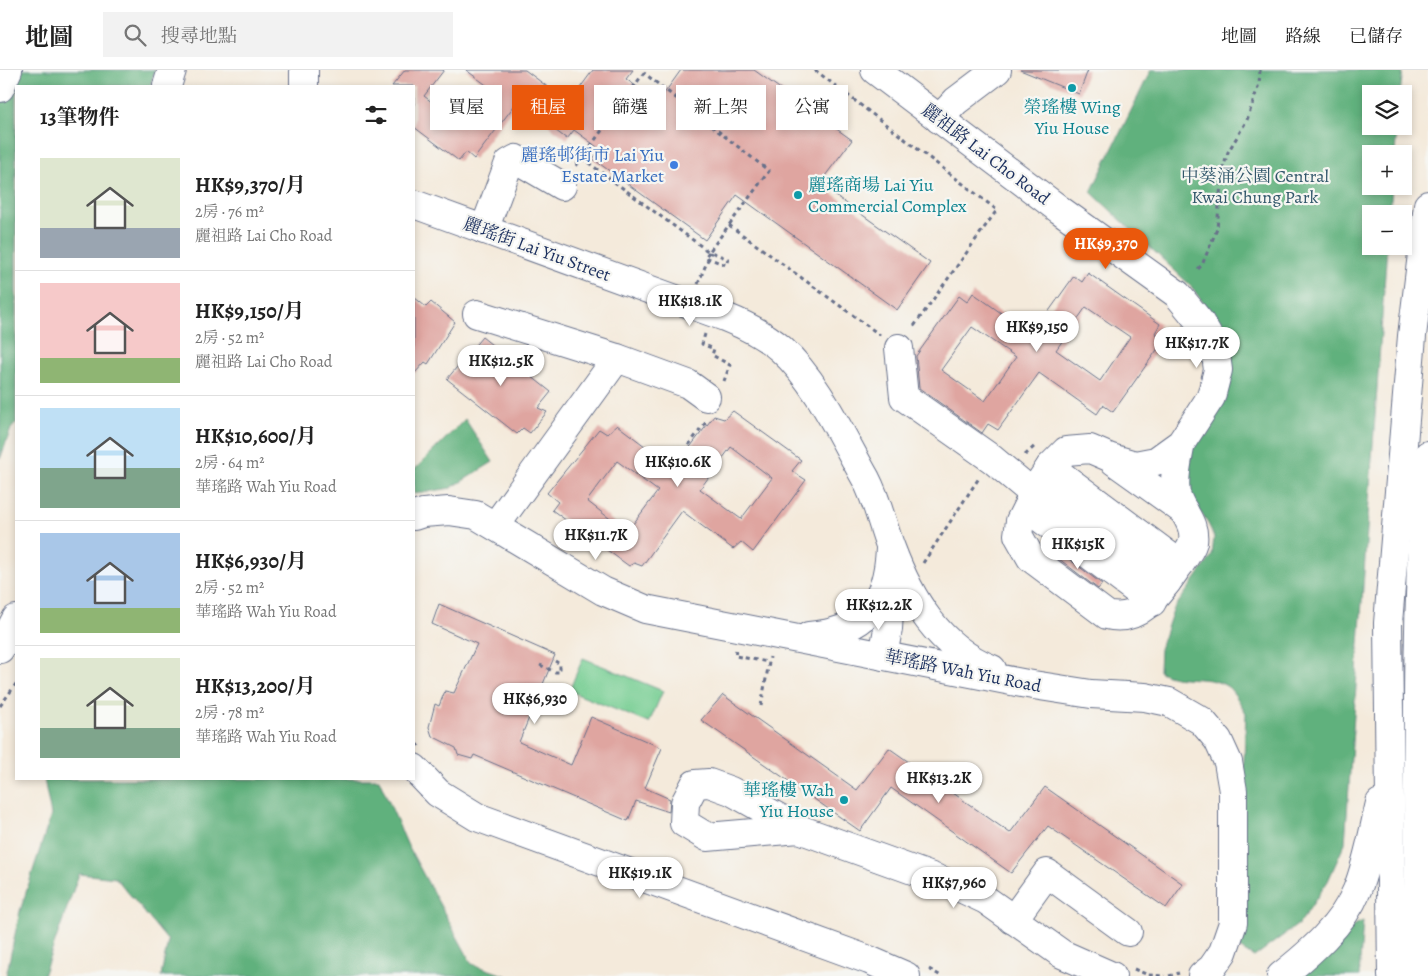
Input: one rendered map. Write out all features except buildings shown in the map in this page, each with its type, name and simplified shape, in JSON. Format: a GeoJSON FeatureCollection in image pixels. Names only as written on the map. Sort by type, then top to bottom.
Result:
{"type":"FeatureCollection","features":[{"type":"Feature","properties":{"kind":"street"},"geometry":{"type":"LineString","coordinates":[[0,88],[8,70]]}},
{"type":"Feature","properties":{"kind":"street"},"geometry":{"type":"LineString","coordinates":[[167,85],[172,70]]}},
{"type":"Feature","properties":{"kind":"street"},"geometry":{"type":"LineString","coordinates":[[304,70],[304,85]]}},
{"type":"Feature","properties":{"kind":"street","name":"麗祖路 Lai Cho Road"},"geometry":{"type":"LineString","coordinates":[[875,70],[1060,210],[1177,294],[1200,322],[1215,348],[1218,370],[1212,398],[1181,443]]}},
{"type":"Feature","properties":{"kind":"street"},"geometry":{"type":"LineString","coordinates":[[939,119],[956,101],[997,70]]}},
{"type":"Feature","properties":{"kind":"street"},"geometry":{"type":"LineString","coordinates":[[484,230],[510,163],[516,159],[562,186]]}},
{"type":"Feature","properties":{"kind":"street","name":"麗瑤街 Lai Yiu Street"},"geometry":{"type":"LineString","coordinates":[[415,204],[724,317],[756,331],[779,347],[791,358],[811,384],[866,480],[881,512],[890,546],[911,596],[940,634],[954,646],[986,666],[1028,684]]}},
{"type":"Feature","properties":{"kind":"street"},"geometry":{"type":"LineString","coordinates":[[1392,976],[1389,761],[1390,589],[1412,336],[1428,205]]}},
{"type":"Feature","properties":{"kind":"street"},"geometry":{"type":"LineString","coordinates":[[478,314],[617,358],[688,384],[713,401]]}},
{"type":"Feature","properties":{"kind":"street"},"geometry":{"type":"LineString","coordinates":[[899,348],[904,397],[1032,486],[1158,590]]}},
{"type":"Feature","properties":{"kind":"street"},"geometry":{"type":"LineString","coordinates":[[496,525],[617,358]]}},
{"type":"Feature","properties":{"kind":"street"},"geometry":{"type":"LineString","coordinates":[[1158,590],[1033,539],[1028,525],[1032,486],[1066,451],[1090,448],[1111,458],[1136,465],[1156,461],[1181,443]]}},
{"type":"Feature","properties":{"kind":"street"},"geometry":{"type":"LineString","coordinates":[[1158,590],[1193,544],[1193,526],[1184,512],[1176,492],[1176,474],[1181,443]]}},
{"type":"Feature","properties":{"kind":"street"},"geometry":{"type":"LineString","coordinates":[[1428,455],[1428,478]]}},
{"type":"Feature","properties":{"kind":"street"},"geometry":{"type":"LineString","coordinates":[[1111,458],[1184,512]]}},
{"type":"Feature","properties":{"kind":"street"},"geometry":{"type":"LineString","coordinates":[[1419,968],[1419,566],[1428,461]]}},
{"type":"Feature","properties":{"kind":"street","name":"華瑤路 Wah Yiu Road"},"geometry":{"type":"LineString","coordinates":[[415,516],[449,511],[476,515],[496,525],[603,591],[631,605],[1028,684],[1090,694],[1144,697],[1169,702],[1202,721],[1218,740],[1228,762],[1233,791],[1234,923],[1224,952],[1212,968],[1192,974]]}},
{"type":"Feature","properties":{"kind":"street"},"geometry":{"type":"LineString","coordinates":[[790,638],[832,634],[844,630],[863,617],[880,598],[885,586],[890,546]]}},
{"type":"Feature","properties":{"kind":"street","name":"麗瑤街 Lai Yiu Street"},"geometry":{"type":"LineString","coordinates":[[883,656],[890,611],[890,546]]}},
{"type":"Feature","properties":{"kind":"street"},"geometry":{"type":"LineString","coordinates":[[0,649],[15,621]]}},
{"type":"Feature","properties":{"kind":"street"},"geometry":{"type":"LineString","coordinates":[[1418,710],[1428,741]]}},
{"type":"Feature","properties":{"kind":"street"},"geometry":{"type":"LineString","coordinates":[[1281,976],[1303,958],[1336,925],[1357,891],[1366,863],[1389,761]]}},
{"type":"Feature","properties":{"kind":"street"},"geometry":{"type":"LineString","coordinates":[[415,769],[438,793],[477,817],[869,960],[906,976]]}},
{"type":"Feature","properties":{"kind":"street"},"geometry":{"type":"LineString","coordinates":[[798,828],[954,885],[986,900],[1062,954],[1112,976]]}},
{"type":"Feature","properties":{"kind":"street"},"geometry":{"type":"LineString","coordinates":[[1013,920],[1047,873],[1128,932]]}},
{"type":"Feature","properties":{"kind":"street"},"geometry":{"type":"LineString","coordinates":[[1419,968],[1428,924]]}},
{"type":"Feature","properties":{"kind":"path"},"geometry":{"type":"LineString","coordinates":[[729,225],[899,348],[997,210],[816,70]]}},
{"type":"Feature","properties":{"kind":"path"},"geometry":{"type":"LineString","coordinates":[[1198,269],[1202,265],[1217,229],[1222,172],[1228,152],[1247,120],[1259,84],[1260,70]]}},
{"type":"Feature","properties":{"kind":"path"},"geometry":{"type":"LineString","coordinates":[[562,186],[582,158],[645,72],[769,171],[710,252],[705,257],[726,265],[728,259],[710,252],[582,158]]}},
{"type":"Feature","properties":{"kind":"path"},"geometry":{"type":"LineString","coordinates":[[698,284],[710,252]]}},
{"type":"Feature","properties":{"kind":"path"},"geometry":{"type":"LineString","coordinates":[[674,464],[713,401],[730,365],[712,355],[714,349],[702,344],[708,326]]}},
{"type":"Feature","properties":{"kind":"path"},"geometry":{"type":"LineString","coordinates":[[1032,486],[1028,450],[1042,441]]}},
{"type":"Feature","properties":{"kind":"path"},"geometry":{"type":"LineString","coordinates":[[922,565],[969,492]]}},
{"type":"Feature","properties":{"kind":"path"},"geometry":{"type":"LineString","coordinates":[[745,651],[736,650],[735,656],[768,662]]}},
{"type":"Feature","properties":{"kind":"path"},"geometry":{"type":"LineString","coordinates":[[761,706],[770,656],[762,655]]}},
{"type":"Feature","properties":{"kind":"path"},"geometry":{"type":"LineString","coordinates":[[540,665],[555,672],[560,672],[560,664],[555,661]]}},
{"type":"Feature","properties":{"kind":"path"},"geometry":{"type":"LineString","coordinates":[[0,706],[15,685]]}},
{"type":"Feature","properties":{"kind":"path"},"geometry":{"type":"LineString","coordinates":[[1169,976],[1192,974]]}},
{"type":"Feature","properties":{"kind":"green space"},"geometry":{"type":"Polygon","coordinates":[[[0,70],[155,70],[150,85],[15,85],[15,424],[11,429],[0,459],[0,70]]]}},
{"type":"Feature","properties":{"kind":"green space","name":"中葵涌公園 Central Kwai Chung Park"},"geometry":{"type":"Polygon","coordinates":[[[1151,70],[1403,70],[1401,85],[1362,85],[1362,135],[1396,135],[1396,145],[1362,145],[1362,195],[1391,195],[1391,205],[1362,205],[1362,255],[1386,255],[1345,843],[1328,881],[1300,923],[1254,957],[1236,946],[1246,713],[1231,690],[1220,683],[1212,680],[1175,677],[1159,671],[1160,649],[1173,610],[1212,556],[1214,537],[1207,521],[1194,505],[1181,474],[1225,342],[1210,312],[1190,285],[1091,192],[1151,70]]]}},
{"type":"Feature","properties":{"kind":"green space"},"geometry":{"type":"Polygon","coordinates":[[[465,419],[493,462],[451,488],[415,494],[415,469],[465,419]]]}},
{"type":"Feature","properties":{"kind":"green space"},"geometry":{"type":"Polygon","coordinates":[[[583,658],[663,691],[649,723],[569,691],[583,658]]]}},
{"type":"Feature","properties":{"kind":"green space"},"geometry":{"type":"Polygon","coordinates":[[[44,780],[379,780],[408,846],[472,964],[507,976],[161,976],[168,941],[116,878],[79,874],[43,976],[6,976],[20,911],[51,815],[44,780]]]}},
{"type":"Feature","properties":{"kind":"green space"},"geometry":{"type":"Polygon","coordinates":[[[1363,921],[1359,976],[1302,976],[1352,926],[1363,921]]]}},
{"type":"Feature","properties":{"kind":"place","name":"榮瑤樓 Wing Yiu House"},"geometry":{"type":"Point","coordinates":[1072,88]}},
{"type":"Feature","properties":{"kind":"place","name":"麗瑤邨街市 Lai Yiu Estate Market"},"geometry":{"type":"Point","coordinates":[674,165]}},
{"type":"Feature","properties":{"kind":"place","name":"麗瑤商場 Lai Yiu Commercial Complex"},"geometry":{"type":"Point","coordinates":[798,195]}},
{"type":"Feature","properties":{"kind":"place","name":"華瑤樓 Wah Yiu House"},"geometry":{"type":"Point","coordinates":[844,800]}}]}
